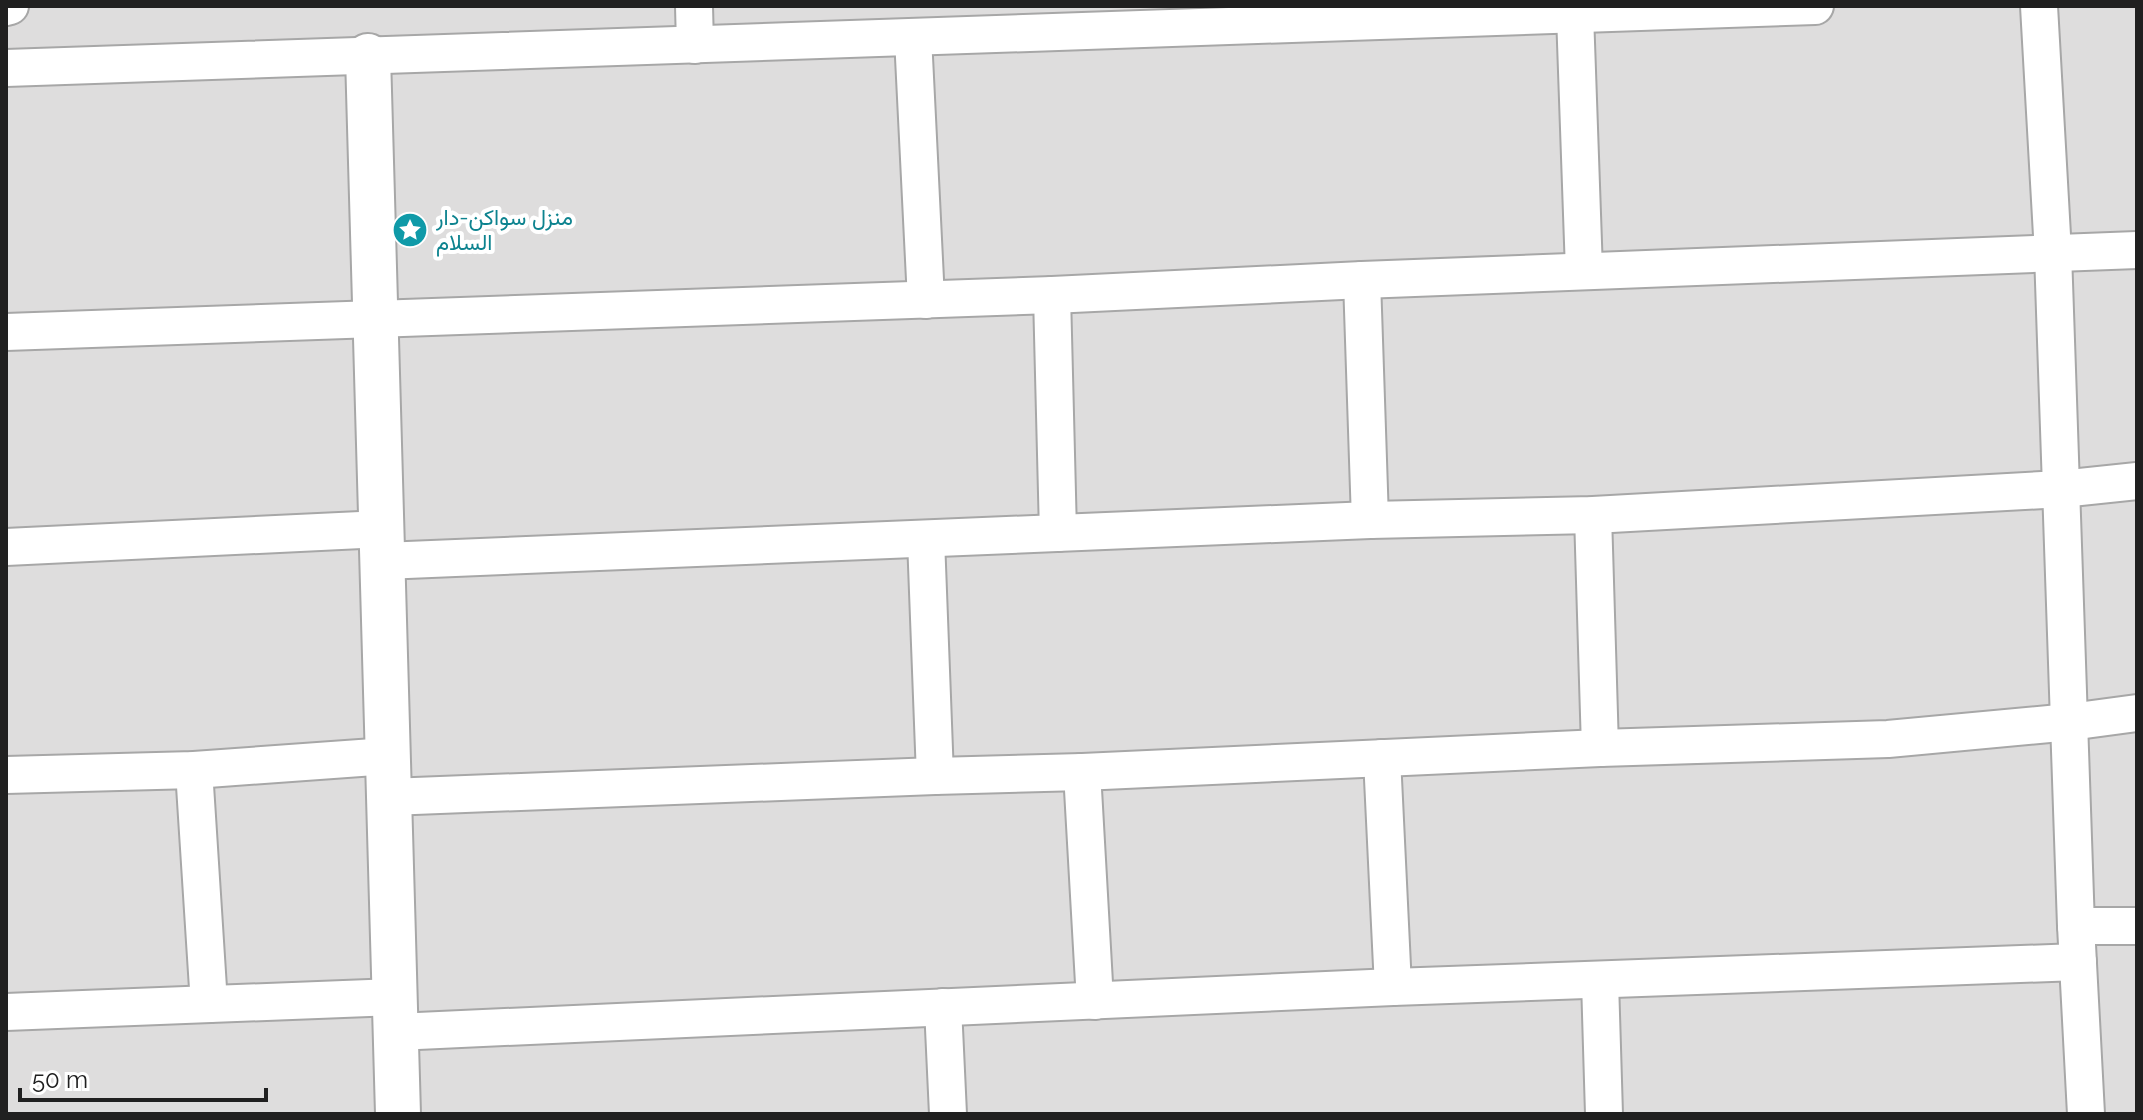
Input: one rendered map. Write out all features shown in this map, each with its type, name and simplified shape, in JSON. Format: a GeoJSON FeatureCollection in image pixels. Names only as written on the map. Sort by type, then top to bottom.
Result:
{"type":"FeatureCollection","features":[{"type":"Feature","properties":{"kind":"street"},"geometry":{"type":"LineString","coordinates":[[694,6],[695,45]]}},
{"type":"Feature","properties":{"kind":"street"},"geometry":{"type":"LineString","coordinates":[[6,68],[1815,6]]}},
{"type":"Feature","properties":{"kind":"street"},"geometry":{"type":"LineString","coordinates":[[2039,6],[2053,253],[2076,926],[2086,1114]]}},
{"type":"Feature","properties":{"kind":"street"},"geometry":{"type":"LineString","coordinates":[[1575,14],[1584,271]]}},
{"type":"Feature","properties":{"kind":"street"},"geometry":{"type":"LineString","coordinates":[[913,37],[926,300]]}},
{"type":"Feature","properties":{"kind":"street"},"geometry":{"type":"LineString","coordinates":[[368,56],[398,1114]]}},
{"type":"Feature","properties":{"kind":"street"},"geometry":{"type":"LineString","coordinates":[[6,332],[926,300],[2137,250]]}},
{"type":"Feature","properties":{"kind":"street"},"geometry":{"type":"LineString","coordinates":[[1362,280],[1370,520]]}},
{"type":"Feature","properties":{"kind":"street"},"geometry":{"type":"LineString","coordinates":[[1052,295],[1058,533]]}},
{"type":"Feature","properties":{"kind":"street"},"geometry":{"type":"LineString","coordinates":[[6,547],[926,539],[1370,520],[1593,515],[2061,489],[2137,481]]}},
{"type":"Feature","properties":{"kind":"street"},"geometry":{"type":"LineString","coordinates":[[1593,515],[1600,748]]}},
{"type":"Feature","properties":{"kind":"street"},"geometry":{"type":"LineString","coordinates":[[926,539],[935,776]]}},
{"type":"Feature","properties":{"kind":"street"},"geometry":{"type":"LineString","coordinates":[[6,775],[194,770],[389,777],[935,776],[1082,772],[1600,748],[1888,739],[2137,713]]}},
{"type":"Feature","properties":{"kind":"street"},"geometry":{"type":"LineString","coordinates":[[1382,758],[1393,987]]}},
{"type":"Feature","properties":{"kind":"street"},"geometry":{"type":"LineString","coordinates":[[194,770],[209,1004]]}},
{"type":"Feature","properties":{"kind":"street"},"geometry":{"type":"LineString","coordinates":[[1082,772],[1095,1001]]}},
{"type":"Feature","properties":{"kind":"street"},"geometry":{"type":"LineString","coordinates":[[2076,926],[2137,926]]}},
{"type":"Feature","properties":{"kind":"street"},"geometry":{"type":"LineString","coordinates":[[6,1012],[209,1004],[395,1015],[943,1007],[2078,962]]}},
{"type":"Feature","properties":{"kind":"street"},"geometry":{"type":"LineString","coordinates":[[1600,981],[1604,1114]]}},
{"type":"Feature","properties":{"kind":"street"},"geometry":{"type":"LineString","coordinates":[[943,1007],[948,1114]]}},
{"type":"Feature","properties":{"kind":"shaded area"},"geometry":{"type":"Polygon","coordinates":[[[6,6],[2137,6],[2137,1114],[6,1114],[6,6]]]}},
{"type":"Feature","properties":{"kind":"place","name":"منزل سواكن-دار السلام"},"geometry":{"type":"Point","coordinates":[410,230]}}]}
